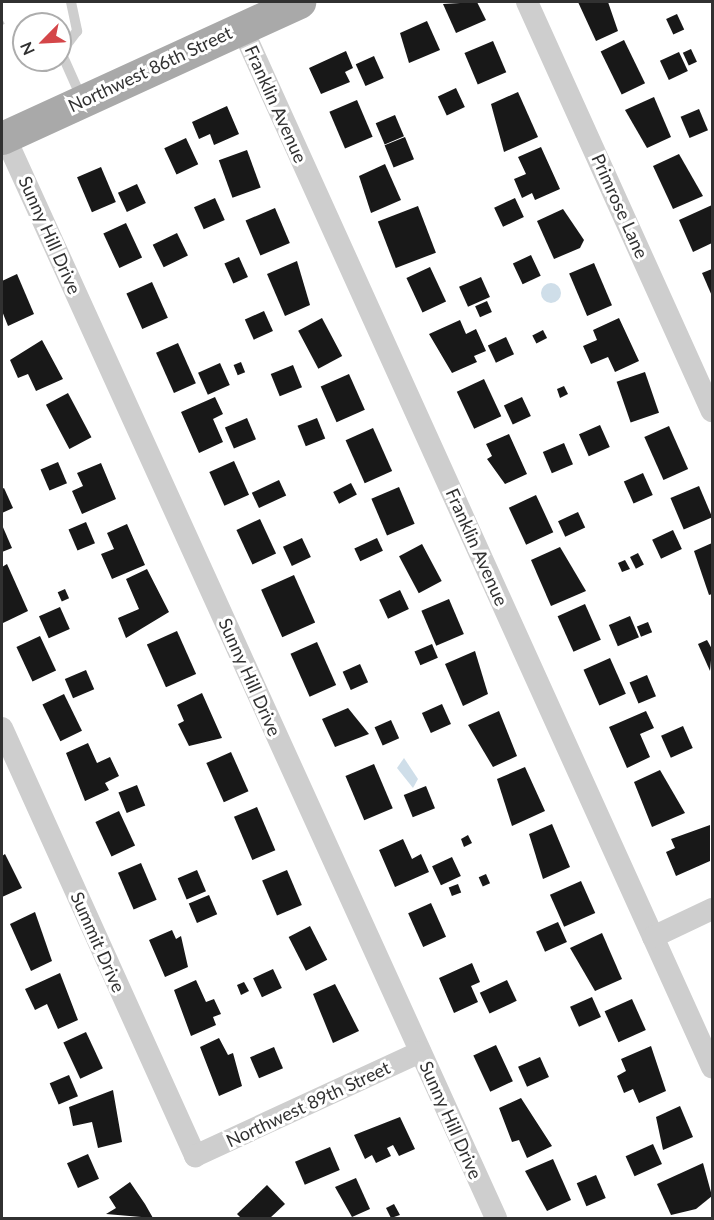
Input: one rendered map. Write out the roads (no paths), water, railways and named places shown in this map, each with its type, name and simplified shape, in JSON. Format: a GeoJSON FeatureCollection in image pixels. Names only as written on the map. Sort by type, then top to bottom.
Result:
{"type":"FeatureCollection","features":[{"type":"Feature","properties":{"kind":"main road","name":"Northwest 86th Street"},"geometry":{"type":"LineString","coordinates":[[3,137],[241,26],[299,2]]}},
{"type":"Feature","properties":{"kind":"street","name":"Primrose Lane"},"geometry":{"type":"LineString","coordinates":[[527,2],[712,411]]}},
{"type":"Feature","properties":{"kind":"street","name":"Franklin Avenue"},"geometry":{"type":"LineString","coordinates":[[241,26],[712,1067]]}},
{"type":"Feature","properties":{"kind":"street","name":"Sunny Hill Drive"},"geometry":{"type":"LineString","coordinates":[[3,137],[496,1218]]}},
{"type":"Feature","properties":{"kind":"street","name":"Summit Drive"},"geometry":{"type":"LineString","coordinates":[[2,728],[195,1156]]}},
{"type":"Feature","properties":{"kind":"street"},"geometry":{"type":"LineString","coordinates":[[653,937],[712,909]]}},
{"type":"Feature","properties":{"kind":"street","name":"Northwest 89th Street"},"geometry":{"type":"LineString","coordinates":[[195,1156],[420,1052]]}},
{"type":"Feature","properties":{"kind":"lane"},"geometry":{"type":"LineString","coordinates":[[71,2],[77,31],[61,52],[83,100]]}}]}
